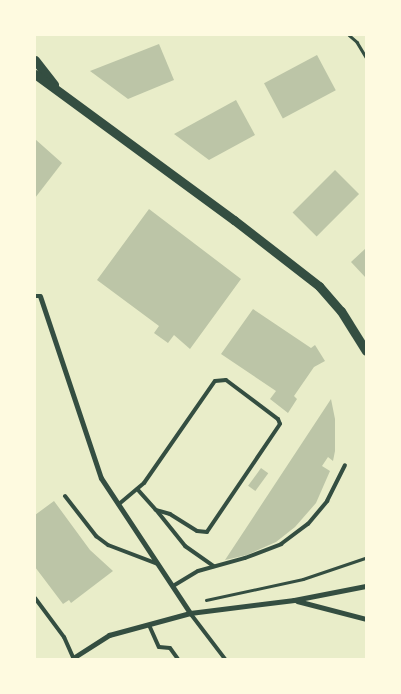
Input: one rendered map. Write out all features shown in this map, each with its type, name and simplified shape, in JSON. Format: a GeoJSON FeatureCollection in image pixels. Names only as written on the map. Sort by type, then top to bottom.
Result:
{"type":"FeatureCollection","features":[{"type":"Feature","properties":{"kind":"street"},"geometry":{"type":"LineString","coordinates":[[35,60],[61,92]]}},
{"type":"Feature","properties":{"kind":"street"},"geometry":{"type":"LineString","coordinates":[[35,74],[312,280],[341,311],[366,351]]}},
{"type":"Feature","properties":{"kind":"street"},"geometry":{"type":"LineString","coordinates":[[38,296],[102,478],[190,613]]}},
{"type":"Feature","properties":{"kind":"street"},"geometry":{"type":"LineString","coordinates":[[74,659],[109,635],[190,613],[294,600],[366,586]]}},
{"type":"Feature","properties":{"kind":"street"},"geometry":{"type":"LineString","coordinates":[[294,600],[366,619]]}},
{"type":"Feature","properties":{"kind":"lane"},"geometry":{"type":"LineString","coordinates":[[119,504],[144,483],[215,381],[226,380],[278,418],[280,424],[207,532],[197,532],[170,514],[156,510]]}},
{"type":"Feature","properties":{"kind":"lane"},"geometry":{"type":"LineString","coordinates":[[172,586],[198,571],[245,558],[281,544],[301,529],[327,501],[345,466]]}},
{"type":"Feature","properties":{"kind":"lane"},"geometry":{"type":"LineString","coordinates":[[137,489],[185,546],[214,566]]}},
{"type":"Feature","properties":{"kind":"lane"},"geometry":{"type":"LineString","coordinates":[[65,496],[102,541],[158,564]]}},
{"type":"Feature","properties":{"kind":"lane"},"geometry":{"type":"LineString","coordinates":[[35,598],[64,637],[74,659]]}},
{"type":"Feature","properties":{"kind":"lane"},"geometry":{"type":"LineString","coordinates":[[190,613],[225,659]]}},
{"type":"Feature","properties":{"kind":"lane"},"geometry":{"type":"LineString","coordinates":[[149,625],[159,647],[170,648],[178,659]]}},
{"type":"Feature","properties":{"kind":"path"},"geometry":{"type":"LineString","coordinates":[[349,35],[357,42],[366,58]]}},
{"type":"Feature","properties":{"kind":"path"},"geometry":{"type":"LineString","coordinates":[[185,605],[303,579],[365,558]]}},
{"type":"Feature","properties":{"kind":"building"},"geometry":{"type":"Polygon","coordinates":[[[159,44],[174,80],[128,99],[90,71],[159,44]]]}},
{"type":"Feature","properties":{"kind":"building"},"geometry":{"type":"Polygon","coordinates":[[[317,55],[336,90],[283,118],[264,83],[317,55]]]}},
{"type":"Feature","properties":{"kind":"building"},"geometry":{"type":"Polygon","coordinates":[[[236,100],[255,135],[209,160],[174,134],[236,100]]]}},
{"type":"Feature","properties":{"kind":"building"},"geometry":{"type":"Polygon","coordinates":[[[35,139],[62,163],[35,198],[35,139]]]}},
{"type":"Feature","properties":{"kind":"building"},"geometry":{"type":"Polygon","coordinates":[[[335,170],[359,194],[317,236],[293,212],[335,170]]]}},
{"type":"Feature","properties":{"kind":"building"},"geometry":{"type":"Polygon","coordinates":[[[149,209],[241,279],[190,349],[174,335],[168,343],[154,333],[159,326],[97,280],[149,209]]]}},
{"type":"Feature","properties":{"kind":"building"},"geometry":{"type":"Polygon","coordinates":[[[366,248],[366,278],[351,262],[366,248]]]}},
{"type":"Feature","properties":{"kind":"building"},"geometry":{"type":"Polygon","coordinates":[[[253,309],[311,348],[315,345],[325,361],[314,367],[294,396],[297,399],[288,413],[270,399],[276,391],[221,354],[253,309]]]}},
{"type":"Feature","properties":{"kind":"building"},"geometry":{"type":"Polygon","coordinates":[[[331,399],[335,419],[335,451],[333,461],[328,457],[322,466],[330,471],[316,503],[295,527],[276,542],[247,555],[225,560],[331,399]]]}},
{"type":"Feature","properties":{"kind":"building"},"geometry":{"type":"Polygon","coordinates":[[[261,468],[268,473],[255,491],[248,486],[261,468]]]}},
{"type":"Feature","properties":{"kind":"building"},"geometry":{"type":"Polygon","coordinates":[[[54,501],[90,550],[113,571],[71,603],[69,600],[63,604],[35,567],[35,515],[54,501]]]}}]}
